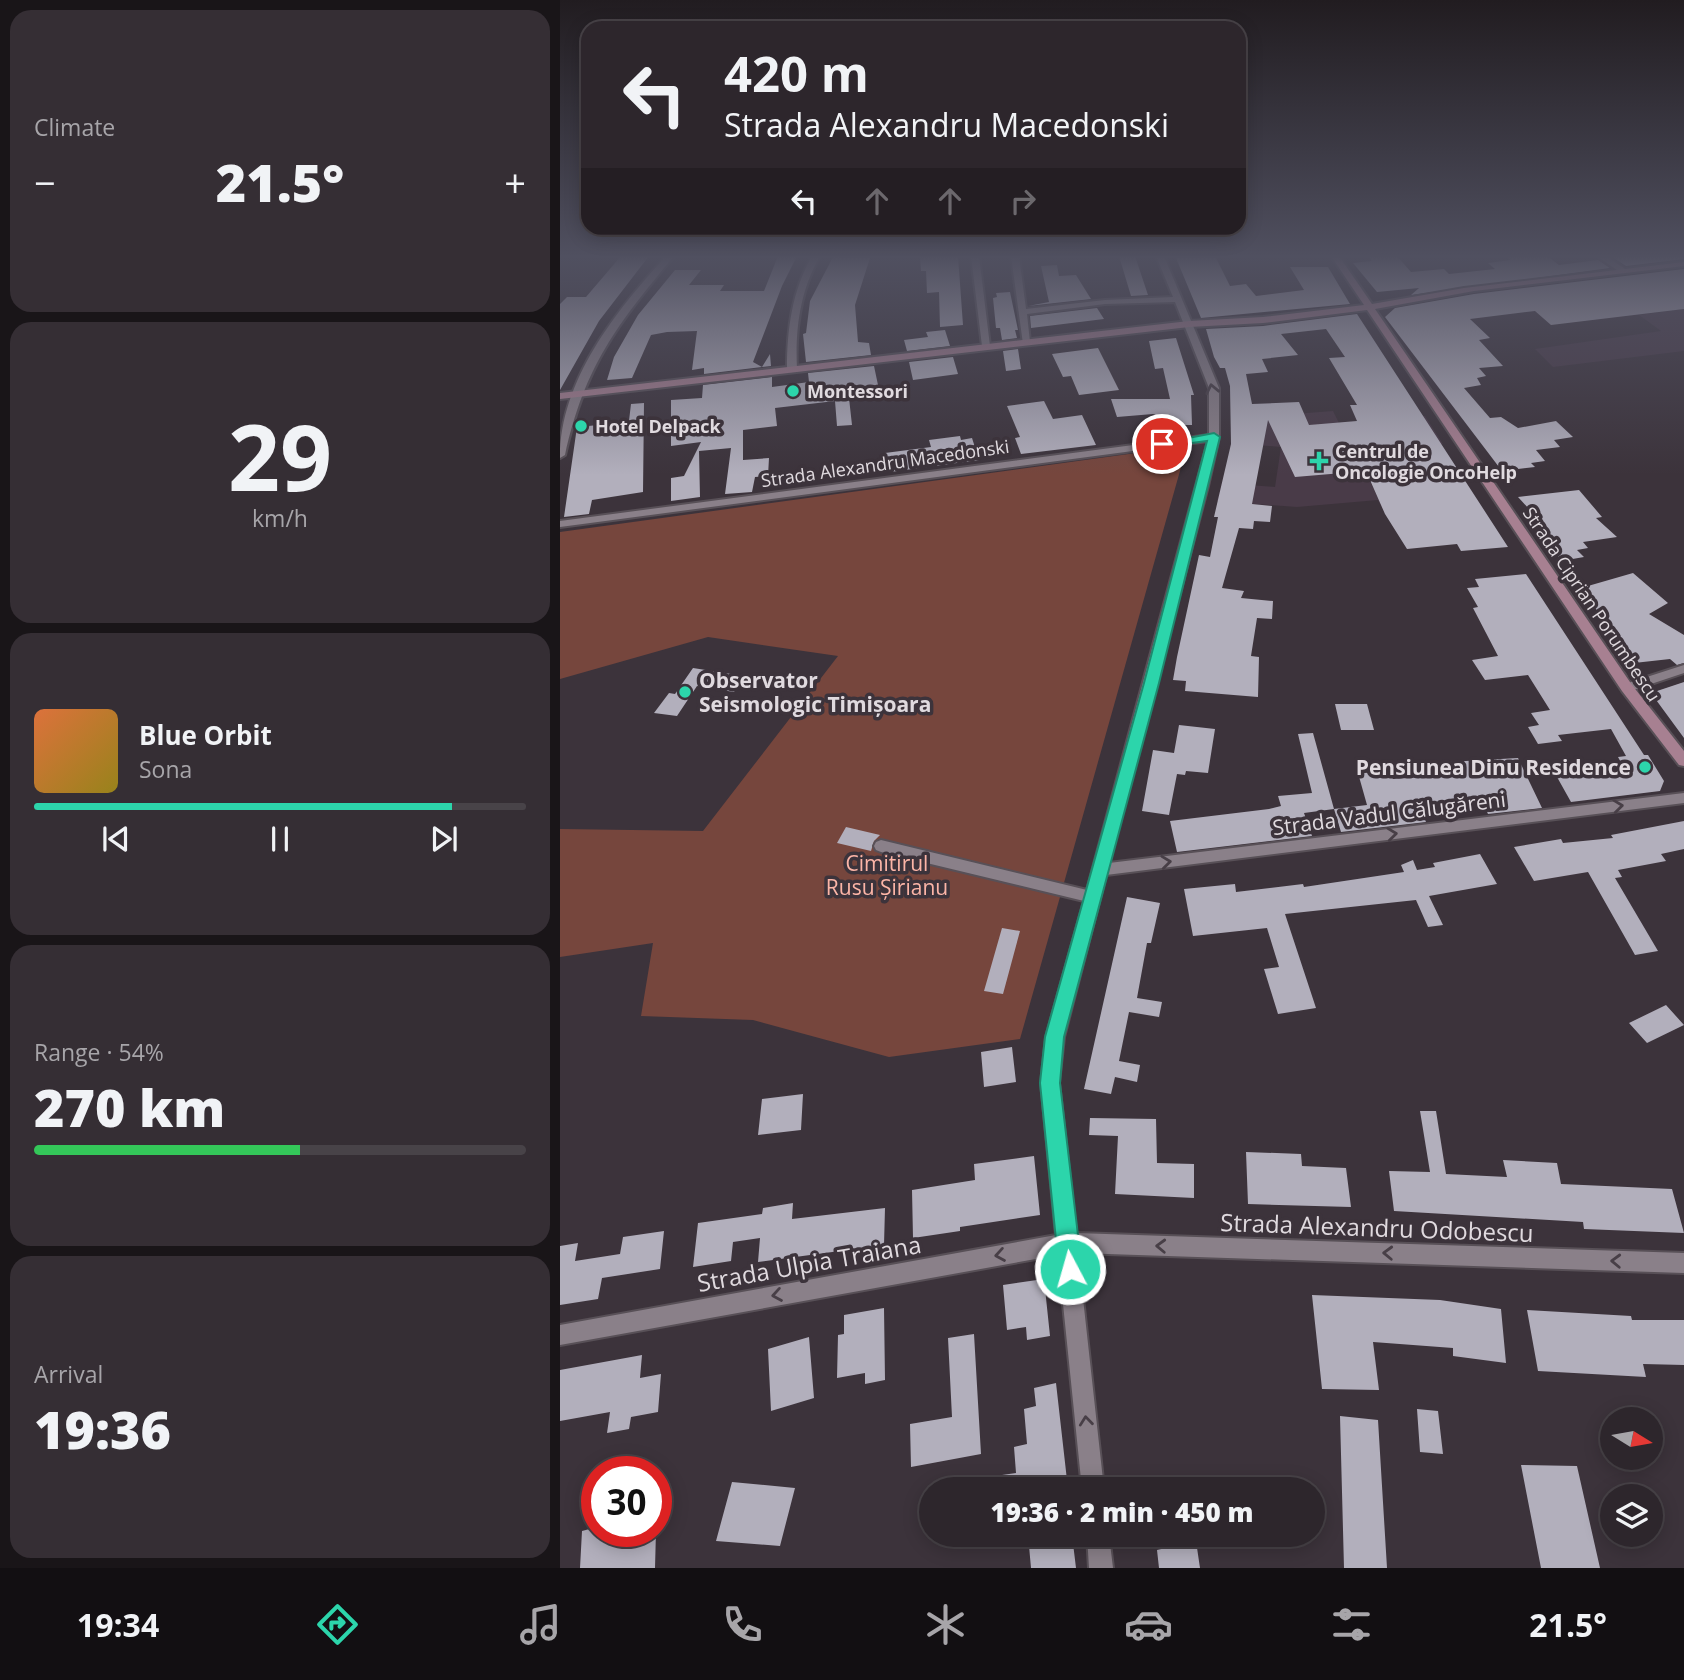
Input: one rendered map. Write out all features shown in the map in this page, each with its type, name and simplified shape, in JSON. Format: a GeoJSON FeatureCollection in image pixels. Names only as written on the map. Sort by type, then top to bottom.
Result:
{"type":"FeatureCollection","features":[{"type":"Feature","properties":{"kind":"main road"},"geometry":{"type":"LineString","coordinates":[[560,396],[1142,329]]}},
{"type":"Feature","properties":{"kind":"main road","name":"Strada Ciprian Porumbescu"},"geometry":{"type":"LineString","coordinates":[[1384,329],[1627,688],[1684,761]]}},
{"type":"Feature","properties":{"kind":"street"},"geometry":{"type":"LineString","coordinates":[[560,454],[577,395],[615,329]]}},
{"type":"Feature","properties":{"kind":"street"},"geometry":{"type":"LineString","coordinates":[[792,369],[793,329]]}},
{"type":"Feature","properties":{"kind":"street"},"geometry":{"type":"LineString","coordinates":[[984,329],[986,346]]}},
{"type":"Feature","properties":{"kind":"street"},"geometry":{"type":"LineString","coordinates":[[1025,329],[1026,342]]}},
{"type":"Feature","properties":{"kind":"street"},"geometry":{"type":"LineString","coordinates":[[1092,1477],[1050,1083],[1055,1037],[1098,870],[1152,683],[1214,437],[1214,388],[1191,329]]}},
{"type":"Feature","properties":{"kind":"street","name":"Strada Alexandru Macedonski"},"geometry":{"type":"LineString","coordinates":[[560,524],[1214,437]]}},
{"type":"Feature","properties":{"kind":"street"},"geometry":{"type":"LineString","coordinates":[[1627,688],[1684,669]]}},
{"type":"Feature","properties":{"kind":"street","name":"Strada Vadul Călugăreni"},"geometry":{"type":"LineString","coordinates":[[1098,870],[1684,798]]}},
{"type":"Feature","properties":{"kind":"street"},"geometry":{"type":"LineString","coordinates":[[881,846],[1091,897]]}},
{"type":"Feature","properties":{"kind":"street","name":"Strada Alexandru Odobescu"},"geometry":{"type":"LineString","coordinates":[[1068,1243],[1684,1264]]}},
{"type":"Feature","properties":{"kind":"street","name":"Strada Ulpia Traiana"},"geometry":{"type":"LineString","coordinates":[[560,1335],[1068,1243]]}},
{"type":"Feature","properties":{"kind":"street"},"geometry":{"type":"LineString","coordinates":[[1098,1547],[1101,1568]]}},
{"type":"Feature","properties":{"kind":"shaded area"},"geometry":{"type":"Polygon","coordinates":[[[1658,329],[1684,329],[1684,351],[1553,367],[1535,349],[1661,331],[1658,329]]]}},
{"type":"Feature","properties":{"kind":"shaded area","name":"Centrul de Oncologie OncoHelp"},"geometry":{"type":"Polygon","coordinates":[[[1333,411],[1339,423],[1425,416],[1443,444],[1355,451],[1386,514],[1378,500],[1297,507],[1217,501],[1222,483],[1275,487],[1281,447],[1231,443],[1254,417],[1333,411]]]}},
{"type":"Feature","properties":{"kind":"green space","name":"Cimitirul Rusu Șirianu"},"geometry":{"type":"Polygon","coordinates":[[[1187,446],[1020,1039],[889,1057],[753,1020],[641,1016],[653,943],[560,957],[560,829],[703,831],[838,656],[708,637],[560,679],[560,532],[1187,446]]]}},
{"type":"Feature","properties":{"kind":"building"},"geometry":{"type":"Polygon","coordinates":[[[560,329],[594,329],[560,390],[560,329]]]}},
{"type":"Feature","properties":{"kind":"building"},"geometry":{"type":"Polygon","coordinates":[[[630,329],[766,329],[753,362],[762,367],[770,354],[771,366],[704,374],[704,368],[692,370],[697,331],[651,335],[632,378],[607,380],[614,357],[630,329]]]}},
{"type":"Feature","properties":{"kind":"building"},"geometry":{"type":"Polygon","coordinates":[[[806,329],[857,329],[858,342],[869,343],[871,355],[806,362],[803,334],[806,329]]]}},
{"type":"Feature","properties":{"kind":"building"},"geometry":{"type":"Polygon","coordinates":[[[1000,329],[1018,329],[1015,330],[1017,338],[1002,340],[1000,329]]]}},
{"type":"Feature","properties":{"kind":"building"},"geometry":{"type":"Polygon","coordinates":[[[1206,329],[1324,329],[1281,334],[1298,355],[1262,359],[1268,372],[1246,374],[1252,404],[1299,402],[1309,425],[1357,421],[1350,405],[1357,405],[1329,358],[1345,357],[1326,329],[1367,329],[1508,547],[1461,551],[1457,544],[1407,549],[1385,514],[1366,471],[1295,477],[1268,420],[1252,504],[1272,506],[1270,522],[1254,521],[1253,529],[1239,528],[1222,588],[1244,591],[1241,598],[1273,601],[1272,619],[1257,618],[1251,656],[1259,657],[1258,697],[1185,691],[1186,681],[1173,680],[1177,657],[1199,555],[1210,557],[1218,517],[1214,517],[1231,444],[1230,386],[1225,368],[1220,368],[1206,329]]]}},
{"type":"Feature","properties":{"kind":"building"},"geometry":{"type":"Polygon","coordinates":[[[1394,329],[1481,329],[1490,338],[1479,340],[1503,366],[1479,368],[1486,376],[1477,378],[1481,385],[1464,388],[1490,418],[1501,417],[1518,428],[1556,421],[1573,437],[1554,440],[1560,447],[1536,450],[1545,461],[1531,463],[1535,467],[1502,471],[1394,329]]]}},
{"type":"Feature","properties":{"kind":"building"},"geometry":{"type":"Polygon","coordinates":[[[945,330],[950,346],[907,351],[904,340],[928,337],[926,332],[945,330]]]}},
{"type":"Feature","properties":{"kind":"building"},"geometry":{"type":"Polygon","coordinates":[[[1176,338],[1194,395],[1191,395],[1192,425],[1162,425],[1159,416],[1153,414],[1117,417],[1111,399],[1170,399],[1163,368],[1155,369],[1149,341],[1176,338]]]}},
{"type":"Feature","properties":{"kind":"building"},"geometry":{"type":"Polygon","coordinates":[[[1098,348],[1119,390],[1079,395],[1071,376],[1063,377],[1052,354],[1098,348]]]}},
{"type":"Feature","properties":{"kind":"building"},"geometry":{"type":"Polygon","coordinates":[[[1018,349],[1021,369],[1006,371],[1003,351],[1018,349]]]}},
{"type":"Feature","properties":{"kind":"building"},"geometry":{"type":"Polygon","coordinates":[[[953,357],[958,374],[913,380],[909,362],[953,357]]]}},
{"type":"Feature","properties":{"kind":"building"},"geometry":{"type":"Polygon","coordinates":[[[874,366],[878,385],[860,388],[862,396],[849,398],[852,425],[837,426],[835,401],[775,408],[777,426],[743,430],[743,460],[769,458],[768,476],[755,477],[752,492],[725,494],[731,448],[699,451],[700,497],[671,501],[671,478],[684,476],[701,442],[671,446],[671,400],[702,398],[703,385],[772,377],[772,387],[809,382],[808,373],[874,366]]]}},
{"type":"Feature","properties":{"kind":"building"},"geometry":{"type":"Polygon","coordinates":[[[1044,401],[1053,419],[1082,415],[1096,445],[1021,454],[1015,438],[1020,437],[1007,406],[1044,401]]]}},
{"type":"Feature","properties":{"kind":"building"},"geometry":{"type":"Polygon","coordinates":[[[644,403],[643,492],[592,500],[589,514],[564,517],[577,427],[599,425],[598,433],[628,429],[631,404],[644,403]]]}},
{"type":"Feature","properties":{"kind":"building"},"geometry":{"type":"Polygon","coordinates":[[[960,436],[961,440],[972,438],[979,460],[890,472],[885,453],[931,447],[929,440],[960,436]]]}},
{"type":"Feature","properties":{"kind":"building"},"geometry":{"type":"Polygon","coordinates":[[[1579,490],[1602,517],[1596,518],[1617,537],[1583,542],[1588,548],[1577,550],[1584,557],[1561,561],[1530,510],[1518,497],[1579,490]]]}},
{"type":"Feature","properties":{"kind":"building"},"geometry":{"type":"Polygon","coordinates":[[[1633,573],[1668,603],[1649,614],[1684,635],[1684,663],[1677,665],[1670,659],[1634,663],[1581,588],[1633,573]]]}},
{"type":"Feature","properties":{"kind":"building"},"geometry":{"type":"Polygon","coordinates":[[[1526,574],[1644,755],[1648,755],[1664,781],[1660,791],[1571,802],[1557,777],[1625,770],[1618,757],[1626,756],[1611,729],[1558,735],[1562,741],[1538,744],[1528,727],[1539,725],[1531,713],[1550,710],[1528,675],[1485,680],[1472,660],[1498,656],[1473,608],[1478,607],[1467,588],[1479,587],[1475,579],[1526,574]]]}},
{"type":"Feature","properties":{"kind":"building","name":"Observator Seismologic Timișoara"},"geometry":{"type":"Polygon","coordinates":[[[693,668],[744,676],[734,692],[697,686],[677,716],[654,713],[669,693],[675,694],[693,668]]]}},
{"type":"Feature","properties":{"kind":"building"},"geometry":{"type":"Polygon","coordinates":[[[1684,682],[1684,738],[1651,693],[1684,682]]]}},
{"type":"Feature","properties":{"kind":"building"},"geometry":{"type":"Polygon","coordinates":[[[1335,704],[1367,704],[1374,730],[1341,730],[1335,704]]]}},
{"type":"Feature","properties":{"kind":"building"},"geometry":{"type":"Polygon","coordinates":[[[1179,725],[1215,729],[1208,773],[1186,771],[1185,775],[1177,774],[1169,815],[1142,811],[1153,750],[1174,753],[1179,725]]]}},
{"type":"Feature","properties":{"kind":"building"},"geometry":{"type":"Polygon","coordinates":[[[1313,733],[1334,809],[1304,813],[1312,836],[1177,852],[1170,821],[1269,809],[1281,806],[1278,796],[1312,793],[1298,734],[1313,733]]]}},
{"type":"Feature","properties":{"kind":"building"},"geometry":{"type":"Polygon","coordinates":[[[1518,758],[1542,808],[1488,814],[1480,797],[1440,801],[1444,810],[1422,813],[1426,822],[1341,832],[1334,809],[1367,805],[1358,773],[1390,772],[1393,779],[1437,776],[1431,763],[1518,758]]]}},
{"type":"Feature","properties":{"kind":"building"},"geometry":{"type":"Polygon","coordinates":[[[1684,821],[1684,849],[1661,854],[1666,861],[1618,870],[1622,877],[1615,878],[1658,951],[1635,955],[1588,872],[1534,881],[1514,847],[1561,839],[1563,843],[1613,838],[1611,835],[1684,821]]]}},
{"type":"Feature","properties":{"kind":"building"},"geometry":{"type":"Polygon","coordinates":[[[846,827],[880,835],[874,841],[871,851],[837,843],[846,827]]]}},
{"type":"Feature","properties":{"kind":"building"},"geometry":{"type":"Polygon","coordinates":[[[1480,854],[1497,884],[1429,896],[1443,925],[1428,927],[1416,900],[1285,914],[1316,1008],[1278,1014],[1264,969],[1279,967],[1267,928],[1193,936],[1184,889],[1235,884],[1236,892],[1303,884],[1304,887],[1404,872],[1401,865],[1413,860],[1417,870],[1435,867],[1433,863],[1480,854]]]}},
{"type":"Feature","properties":{"kind":"building"},"geometry":{"type":"Polygon","coordinates":[[[1127,897],[1160,903],[1151,943],[1147,943],[1137,998],[1162,1002],[1159,1017],[1129,1012],[1119,1061],[1140,1065],[1137,1082],[1115,1077],[1111,1094],[1084,1089],[1127,897]]]}},
{"type":"Feature","properties":{"kind":"building"},"geometry":{"type":"Polygon","coordinates":[[[1002,928],[1020,931],[1003,994],[984,991],[1002,928]]]}},
{"type":"Feature","properties":{"kind":"building"},"geometry":{"type":"Polygon","coordinates":[[[1666,1005],[1684,1025],[1647,1043],[1629,1023],[1666,1005]]]}},
{"type":"Feature","properties":{"kind":"building"},"geometry":{"type":"Polygon","coordinates":[[[1012,1047],[1016,1082],[984,1087],[981,1052],[1012,1047]]]}},
{"type":"Feature","properties":{"kind":"building"},"geometry":{"type":"Polygon","coordinates":[[[803,1094],[801,1130],[758,1135],[762,1099],[803,1094]]]}},
{"type":"Feature","properties":{"kind":"building"},"geometry":{"type":"Polygon","coordinates":[[[1420,1111],[1436,1111],[1446,1174],[1507,1177],[1503,1160],[1557,1163],[1561,1184],[1672,1189],[1684,1233],[1584,1229],[1583,1222],[1394,1211],[1389,1171],[1430,1172],[1420,1111]]]}},
{"type":"Feature","properties":{"kind":"building"},"geometry":{"type":"Polygon","coordinates":[[[1090,1118],[1156,1119],[1157,1163],[1194,1164],[1194,1198],[1115,1194],[1118,1136],[1089,1135],[1090,1118]]]}},
{"type":"Feature","properties":{"kind":"building"},"geometry":{"type":"Polygon","coordinates":[[[1246,1152],[1301,1154],[1302,1166],[1346,1168],[1351,1207],[1248,1204],[1246,1152]]]}},
{"type":"Feature","properties":{"kind":"building"},"geometry":{"type":"Polygon","coordinates":[[[1034,1156],[1040,1215],[960,1227],[960,1231],[913,1238],[912,1190],[975,1180],[974,1164],[1034,1156]]]}},
{"type":"Feature","properties":{"kind":"building"},"geometry":{"type":"Polygon","coordinates":[[[793,1203],[792,1219],[885,1208],[884,1245],[758,1262],[760,1238],[733,1242],[731,1261],[693,1267],[698,1223],[762,1214],[763,1208],[793,1203]]]}},
{"type":"Feature","properties":{"kind":"building"},"geometry":{"type":"Polygon","coordinates":[[[664,1231],[660,1269],[602,1278],[598,1299],[560,1305],[560,1246],[578,1243],[575,1261],[620,1254],[623,1237],[664,1231]]]}},
{"type":"Feature","properties":{"kind":"building"},"geometry":{"type":"Polygon","coordinates":[[[1044,1279],[1050,1336],[1027,1340],[1026,1327],[1007,1330],[1003,1285],[1044,1279]]]}},
{"type":"Feature","properties":{"kind":"building"},"geometry":{"type":"Polygon","coordinates":[[[1312,1295],[1440,1300],[1501,1309],[1506,1363],[1453,1356],[1453,1348],[1373,1342],[1379,1390],[1322,1389],[1312,1295]]]}},
{"type":"Feature","properties":{"kind":"building"},"geometry":{"type":"Polygon","coordinates":[[[884,1308],[885,1380],[865,1384],[865,1373],[837,1378],[838,1335],[844,1334],[844,1315],[884,1308]]]}},
{"type":"Feature","properties":{"kind":"building"},"geometry":{"type":"Polygon","coordinates":[[[1527,1310],[1631,1316],[1632,1320],[1684,1320],[1684,1365],[1643,1364],[1646,1377],[1538,1371],[1527,1310]]]}},
{"type":"Feature","properties":{"kind":"building"},"geometry":{"type":"Polygon","coordinates":[[[974,1334],[981,1454],[911,1467],[910,1424],[952,1417],[948,1338],[974,1334]]]}},
{"type":"Feature","properties":{"kind":"building"},"geometry":{"type":"Polygon","coordinates":[[[809,1337],[814,1398],[771,1411],[768,1349],[809,1337]]]}},
{"type":"Feature","properties":{"kind":"building"},"geometry":{"type":"Polygon","coordinates":[[[642,1355],[640,1378],[661,1374],[658,1412],[631,1417],[629,1429],[607,1433],[610,1412],[560,1421],[560,1370],[642,1355]]]}},
{"type":"Feature","properties":{"kind":"building"},"geometry":{"type":"Polygon","coordinates":[[[1056,1383],[1067,1477],[1002,1477],[1016,1473],[1014,1447],[1027,1444],[1024,1409],[1036,1406],[1034,1388],[1056,1383]]]}},
{"type":"Feature","properties":{"kind":"building"},"geometry":{"type":"Polygon","coordinates":[[[1417,1409],[1438,1411],[1443,1454],[1420,1452],[1417,1409]]]}},
{"type":"Feature","properties":{"kind":"building"},"geometry":{"type":"Polygon","coordinates":[[[1340,1416],[1378,1420],[1387,1568],[1344,1568],[1340,1416]]]}},
{"type":"Feature","properties":{"kind":"building"},"geometry":{"type":"Polygon","coordinates":[[[1521,1465],[1577,1466],[1600,1568],[1541,1568],[1521,1465]]]}},
{"type":"Feature","properties":{"kind":"building"},"geometry":{"type":"Polygon","coordinates":[[[732,1482],[795,1488],[780,1546],[716,1541],[732,1482]]]}},
{"type":"Feature","properties":{"kind":"building"},"geometry":{"type":"Polygon","coordinates":[[[581,1547],[656,1547],[655,1568],[580,1568],[581,1547]]]}},
{"type":"Feature","properties":{"kind":"building"},"geometry":{"type":"Polygon","coordinates":[[[1029,1547],[1073,1547],[1076,1568],[1031,1568],[1029,1547]]]}},
{"type":"Feature","properties":{"kind":"building"},"geometry":{"type":"Polygon","coordinates":[[[1197,1547],[1200,1568],[1159,1568],[1157,1550],[1197,1547]]]}},
{"type":"Feature","properties":{"kind":"place","name":"Montessori"},"geometry":{"type":"Point","coordinates":[793,391]}},
{"type":"Feature","properties":{"kind":"place","name":"Hotel Delpack"},"geometry":{"type":"Point","coordinates":[581,426]}},
{"type":"Feature","properties":{"kind":"place","name":"Centrul de Oncologie OncoHelp"},"geometry":{"type":"Point","coordinates":[1319,461]}},
{"type":"Feature","properties":{"kind":"place","name":"Observator Seismologic Timișoara"},"geometry":{"type":"Point","coordinates":[685,692]}},
{"type":"Feature","properties":{"kind":"place","name":"Pensiunea Dinu Residence"},"geometry":{"type":"Point","coordinates":[1645,767]}},
{"type":"Feature","properties":{"kind":"route"},"geometry":{"type":"LineString","coordinates":[[1070,1269],[1050,1083],[1055,1037],[1098,870],[1152,683],[1206,478],[1214,437],[1162,444]]}}]}
